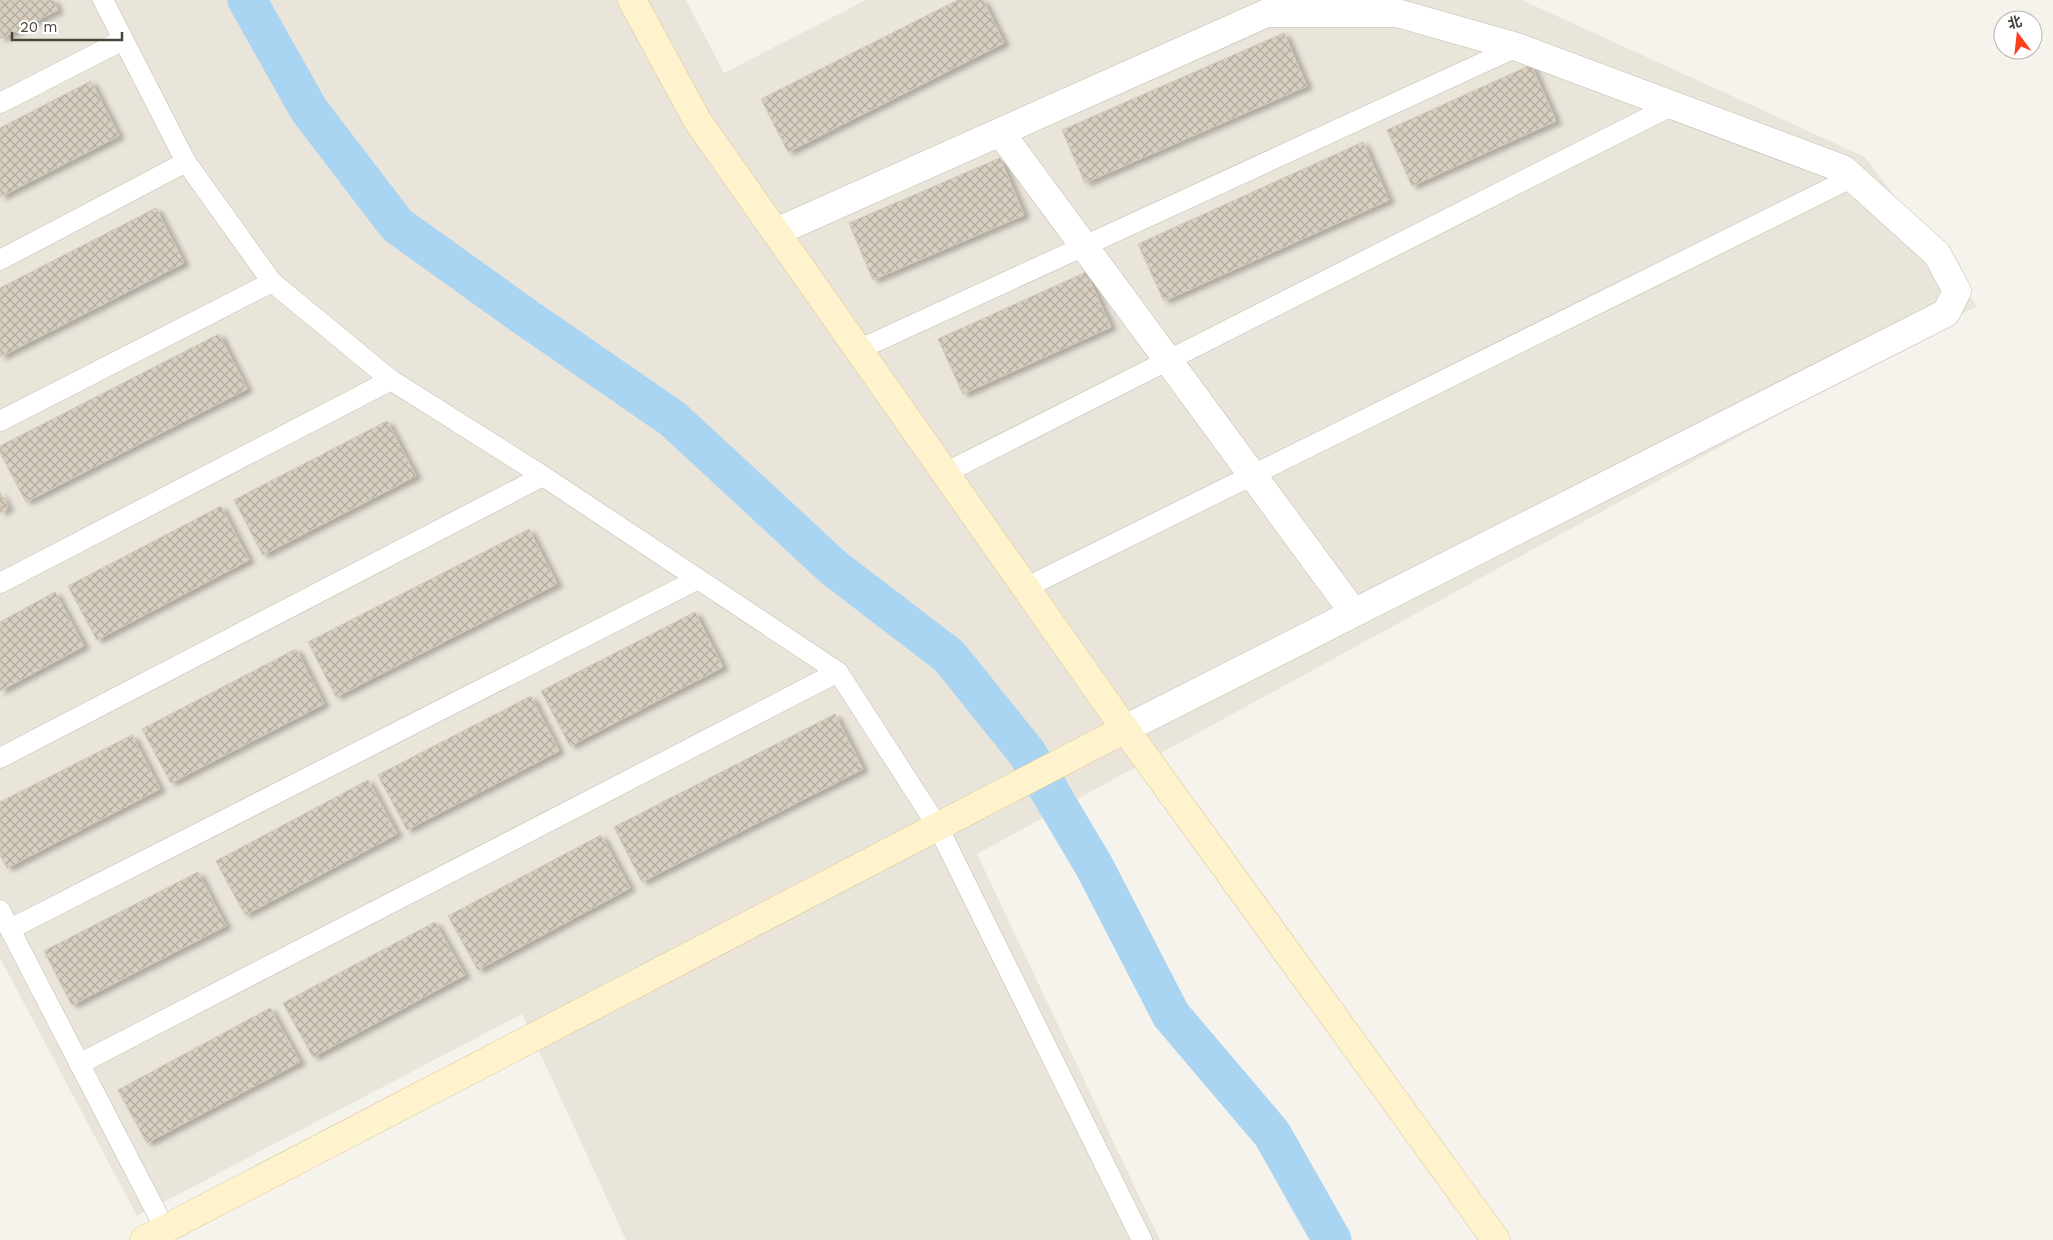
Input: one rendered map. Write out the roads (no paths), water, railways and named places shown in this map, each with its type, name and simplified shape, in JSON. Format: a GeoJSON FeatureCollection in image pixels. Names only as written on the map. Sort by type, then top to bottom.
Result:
{"type":"FeatureCollection","features":[{"type":"Feature","properties":{"kind":"street"},"geometry":{"type":"LineString","coordinates":[[632,0],[697,120],[1125,729],[1496,1240]]}},
{"type":"Feature","properties":{"kind":"street"},"geometry":{"type":"LineString","coordinates":[[155,1234],[1125,729],[1946,313],[1957,292],[1937,254],[1844,168],[1517,47],[1397,13],[1267,13],[776,232]]}},
{"type":"Feature","properties":{"kind":"street"},"geometry":{"type":"LineString","coordinates":[[1000,132],[1354,613]]}},
{"type":"Feature","properties":{"kind":"lane"},"geometry":{"type":"LineString","coordinates":[[103,0],[186,162],[272,282],[391,380],[543,476],[838,672],[938,826],[1142,1240]]}},
{"type":"Feature","properties":{"kind":"lane"},"geometry":{"type":"LineString","coordinates":[[0,103],[123,40]]}},
{"type":"Feature","properties":{"kind":"lane"},"geometry":{"type":"LineString","coordinates":[[858,350],[1517,47]]}},
{"type":"Feature","properties":{"kind":"lane"},"geometry":{"type":"LineString","coordinates":[[945,473],[1673,106]]}},
{"type":"Feature","properties":{"kind":"lane"},"geometry":{"type":"LineString","coordinates":[[0,260],[186,162]]}},
{"type":"Feature","properties":{"kind":"lane"},"geometry":{"type":"LineString","coordinates":[[1025,588],[1853,177]]}},
{"type":"Feature","properties":{"kind":"lane"},"geometry":{"type":"LineString","coordinates":[[0,421],[272,282]]}},
{"type":"Feature","properties":{"kind":"lane"},"geometry":{"type":"LineString","coordinates":[[0,583],[391,380]]}},
{"type":"Feature","properties":{"kind":"lane"},"geometry":{"type":"LineString","coordinates":[[0,758],[543,476]]}},
{"type":"Feature","properties":{"kind":"lane"},"geometry":{"type":"LineString","coordinates":[[10,929],[698,578]]}},
{"type":"Feature","properties":{"kind":"lane"},"geometry":{"type":"LineString","coordinates":[[80,1064],[838,672]]}},
{"type":"Feature","properties":{"kind":"lane"},"geometry":{"type":"LineString","coordinates":[[0,910],[80,1064],[155,1234]]}},
{"type":"Feature","properties":{"kind":"waterway"},"geometry":{"type":"LineString","coordinates":[[247,0],[309,110],[397,225],[521,314],[673,419],[834,568],[949,656],[1027,753],[1094,866],[1171,1015],[1272,1134],[1332,1240]]}}]}
